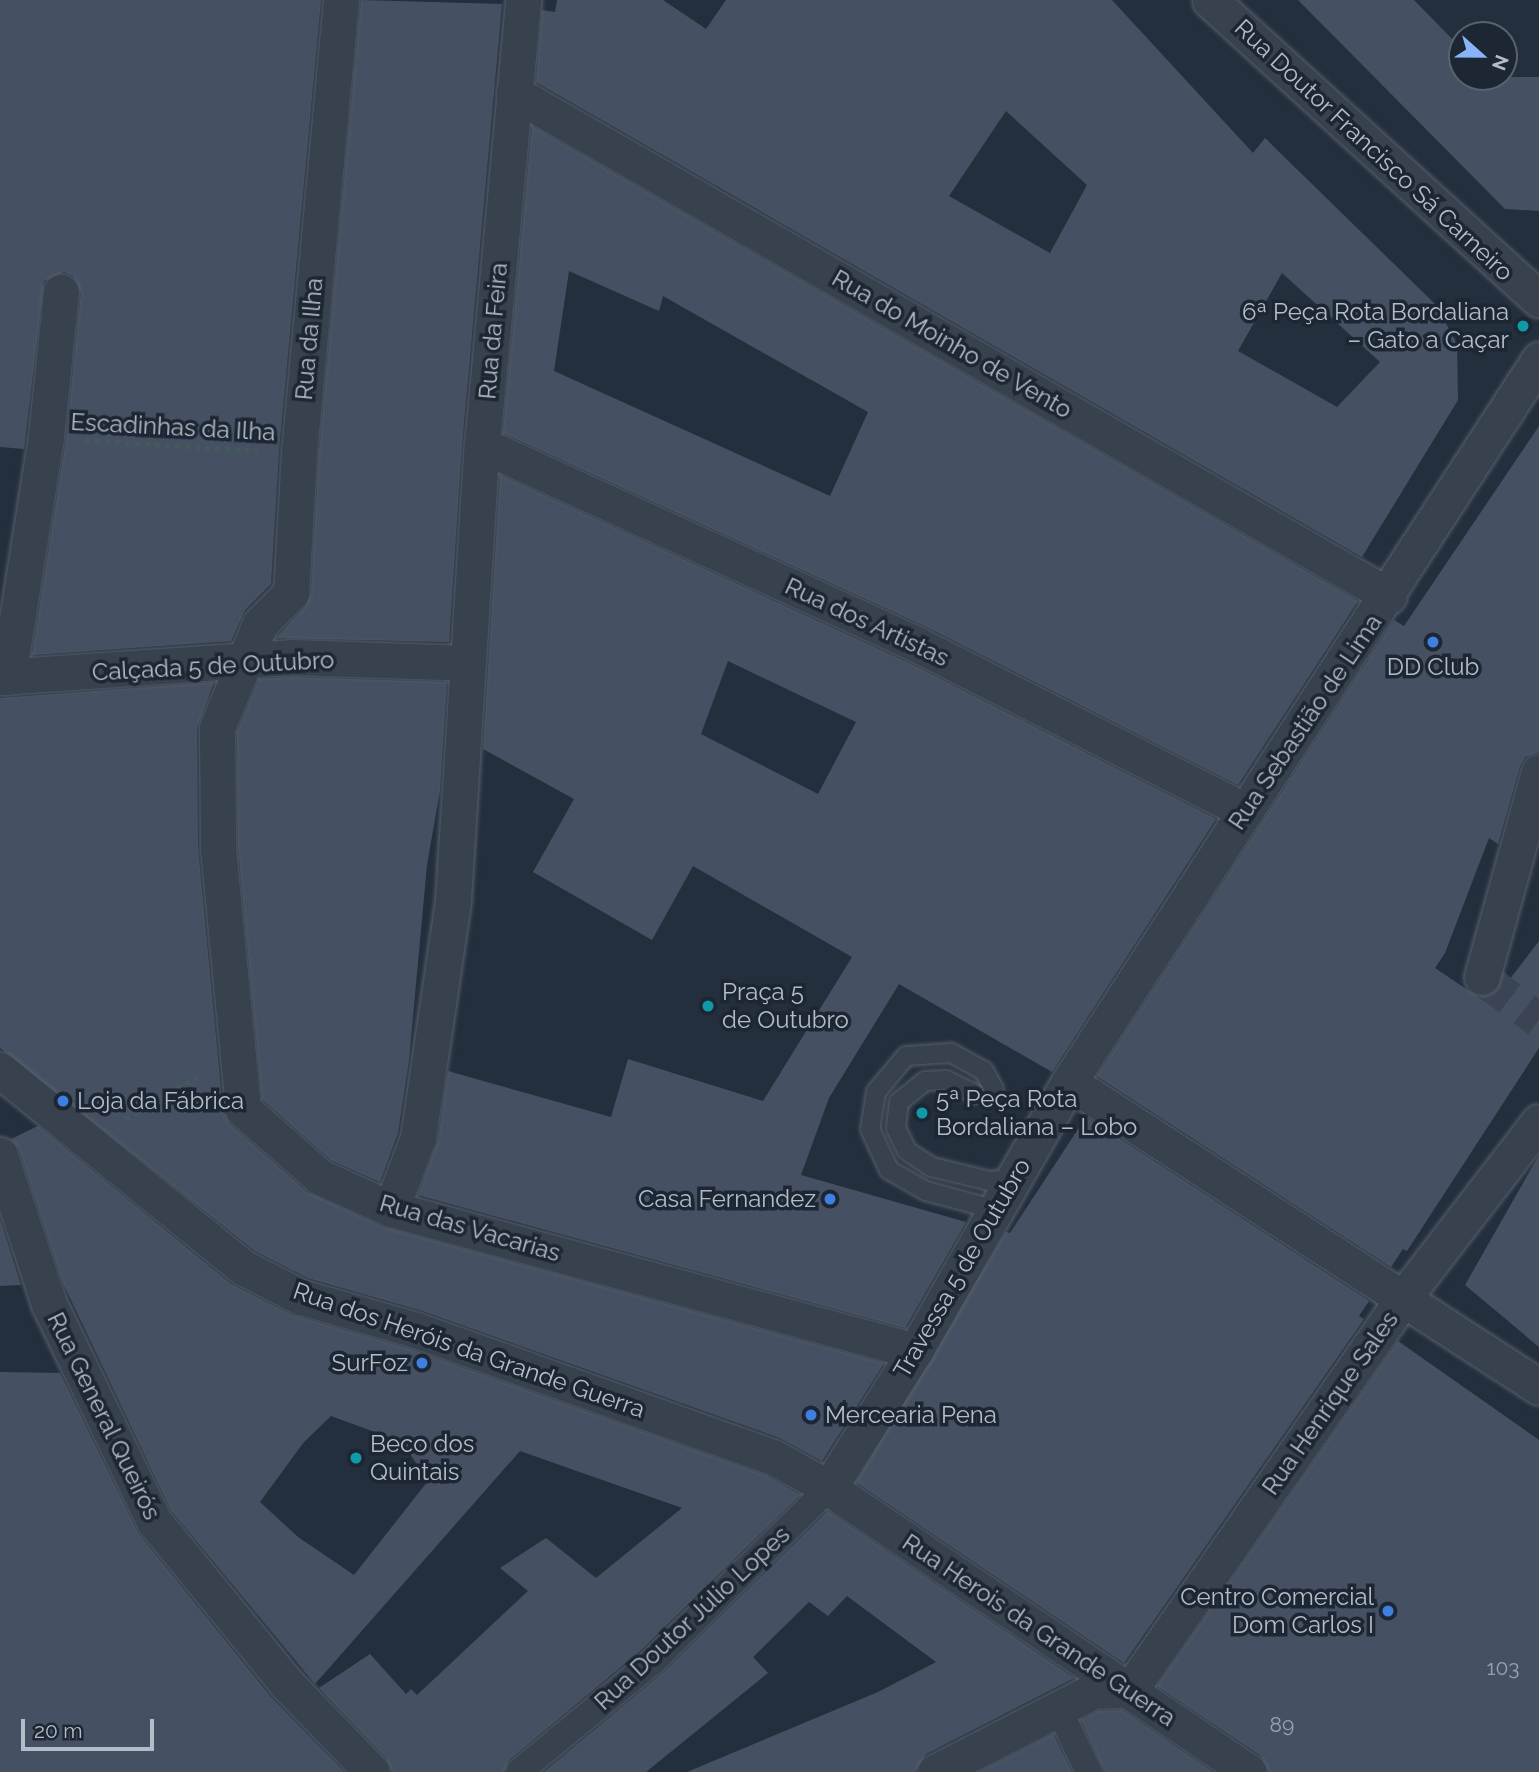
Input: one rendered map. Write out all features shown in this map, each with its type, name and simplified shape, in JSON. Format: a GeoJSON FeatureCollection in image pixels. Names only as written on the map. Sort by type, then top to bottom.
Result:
{"type":"FeatureCollection","features":[{"type":"Feature","properties":{"kind":"street","name":"Rua da Ilha"},"geometry":{"type":"LineString","coordinates":[[244,663],[260,624],[291,593],[299,452],[341,0]]}},
{"type":"Feature","properties":{"kind":"street","name":"Rua da Feira"},"geometry":{"type":"LineString","coordinates":[[468,663],[482,445],[523,0]]}},
{"type":"Feature","properties":{"kind":"street","name":"Rua Doutor Francisco Sá Carneiro"},"geometry":{"type":"LineString","coordinates":[[1210,0],[1539,299]]}},
{"type":"Feature","properties":{"kind":"street","name":"Rua do Moinho de Vento"},"geometry":{"type":"LineString","coordinates":[[514,93],[1390,596]]}},
{"type":"Feature","properties":{"kind":"street"},"geometry":{"type":"LineString","coordinates":[[4,677],[46,437],[61,292]]}},
{"type":"Feature","properties":{"kind":"street","name":"Rua Sebastião de Lima"},"geometry":{"type":"LineString","coordinates":[[1069,1082],[1245,811],[1390,596],[1539,360]]}},
{"type":"Feature","properties":{"kind":"street","name":"Rua dos Artistas"},"geometry":{"type":"LineString","coordinates":[[482,445],[919,645],[1245,811]]}},
{"type":"Feature","properties":{"kind":"street","name":"Calçada 5 de Outubro"},"geometry":{"type":"LineString","coordinates":[[4,677],[244,663],[290,657],[468,663]]}},
{"type":"Feature","properties":{"kind":"street","name":"Rua das Vacarias"},"geometry":{"type":"LineString","coordinates":[[244,663],[217,728],[218,848],[243,1109],[320,1177],[391,1209],[915,1351]]}},
{"type":"Feature","properties":{"kind":"street"},"geometry":{"type":"LineString","coordinates":[[391,1209],[418,1138],[433,1061],[453,900],[468,663]]}},
{"type":"Feature","properties":{"kind":"street"},"geometry":{"type":"LineString","coordinates":[[1482,977],[1539,772]]}},
{"type":"Feature","properties":{"kind":"street","name":"Rua dos Heróis da Grande Guerra"},"geometry":{"type":"LineString","coordinates":[[0,1070],[244,1268],[300,1297],[416,1330],[615,1397],[773,1457],[829,1488]]}},
{"type":"Feature","properties":{"kind":"street"},"geometry":{"type":"LineString","coordinates":[[1069,1082],[1539,1387]]}},
{"type":"Feature","properties":{"kind":"street","name":"Travessa 5 de Outubro"},"geometry":{"type":"LineString","coordinates":[[829,1488],[915,1351],[1069,1082]]}},
{"type":"Feature","properties":{"kind":"street","name":"Rua Henrique Sales"},"geometry":{"type":"LineString","coordinates":[[1130,1690],[1404,1297],[1539,1122]]}},
{"type":"Feature","properties":{"kind":"street","name":"Rua General Queirós"},"geometry":{"type":"LineString","coordinates":[[0,1155],[49,1304],[154,1521],[287,1684],[372,1772]]}},
{"type":"Feature","properties":{"kind":"street","name":"Rua Herois da Grande Guerra"},"geometry":{"type":"LineString","coordinates":[[829,1488],[1130,1690],[1244,1771]]}},
{"type":"Feature","properties":{"kind":"street","name":"Rua Doutor Júlio Lopes"},"geometry":{"type":"LineString","coordinates":[[519,1772],[652,1662],[829,1488]]}},
{"type":"Feature","properties":{"kind":"street"},"geometry":{"type":"LineString","coordinates":[[935,1772],[1093,1691],[1130,1690]]}},
{"type":"Feature","properties":{"kind":"street"},"geometry":{"type":"LineString","coordinates":[[1059,1710],[1089,1772]]}},
{"type":"Feature","properties":{"kind":"lane"},"geometry":{"type":"LineString","coordinates":[[994,1089],[984,1071],[951,1054],[906,1056],[876,1091],[870,1129],[889,1170],[926,1191],[997,1210]]}},
{"type":"Feature","properties":{"kind":"lane"},"geometry":{"type":"LineString","coordinates":[[975,1094],[946,1080],[925,1082],[899,1102],[896,1128],[907,1151],[932,1167],[989,1181],[1014,1179]]}},
{"type":"Feature","properties":{"kind":"path","name":"Escadinhas da Ilha"},"geometry":{"type":"LineString","coordinates":[[46,437],[204,450],[299,452]]}},
{"type":"Feature","properties":{"kind":"path"},"geometry":{"type":"LineString","coordinates":[[88,1141],[238,1053]]}},
{"type":"Feature","properties":{"kind":"building"},"geometry":{"type":"Polygon","coordinates":[[[0,0],[321,0],[279,450],[271,584],[245,610],[231,641],[32,655],[66,440],[81,293],[73,276],[64,272],[44,281],[24,449],[0,447],[0,0]]]}},
{"type":"Feature","properties":{"kind":"building"},"geometry":{"type":"Polygon","coordinates":[[[361,0],[502,4],[462,444],[449,642],[276,638],[305,607],[311,594],[319,453],[361,0]]]}},
{"type":"Feature","properties":{"kind":"building"},"geometry":{"type":"Polygon","coordinates":[[[557,0],[663,0],[706,29],[726,0],[1112,0],[1253,153],[1265,138],[1436,305],[1457,344],[1458,400],[1362,557],[536,82],[542,10],[555,12],[557,0]],[[1006,111],[949,196],[1050,253],[1087,185],[1006,111]],[[1282,273],[1238,351],[1337,407],[1380,362],[1282,273]]]}},
{"type":"Feature","properties":{"kind":"building"},"geometry":{"type":"Polygon","coordinates":[[[1298,0],[1414,0],[1448,35],[1448,91],[1518,91],[1518,77],[1539,77],[1539,211],[1505,209],[1298,0]]]}},
{"type":"Feature","properties":{"kind":"building"},"geometry":{"type":"Polygon","coordinates":[[[532,126],[1358,601],[1238,785],[927,627],[503,433],[532,126]],[[569,271],[554,371],[830,496],[868,412],[663,296],[659,311],[569,271]]]}},
{"type":"Feature","properties":{"kind":"building"},"geometry":{"type":"Polygon","coordinates":[[[1539,426],[1539,752],[1525,757],[1520,766],[1498,844],[1489,838],[1445,953],[1435,968],[1490,1005],[1539,941],[1539,1048],[1407,1251],[1403,1249],[1391,1267],[1097,1076],[1394,620],[1404,626],[1539,426]]]}},
{"type":"Feature","properties":{"kind":"building"},"geometry":{"type":"Polygon","coordinates":[[[500,475],[909,663],[1216,819],[1052,1072],[899,984],[829,1098],[801,1175],[966,1222],[905,1328],[418,1195],[438,1141],[448,1071],[611,1117],[628,1059],[763,1101],[852,957],[693,866],[652,940],[533,872],[574,799],[483,749],[500,475]],[[728,661],[701,734],[818,794],[856,722],[728,661]]]}},
{"type":"Feature","properties":{"kind":"building"},"geometry":{"type":"Polygon","coordinates":[[[291,677],[447,682],[440,790],[427,865],[409,1060],[398,1133],[380,1182],[331,1160],[262,1099],[238,847],[237,732],[259,679],[291,677]]]}},
{"type":"Feature","properties":{"kind":"building"},"geometry":{"type":"Polygon","coordinates":[[[214,682],[197,728],[198,848],[223,1111],[230,1124],[307,1192],[383,1227],[884,1363],[822,1461],[780,1438],[423,1311],[308,1278],[255,1251],[0,1048],[0,698],[214,682]]]}},
{"type":"Feature","properties":{"kind":"building"},"geometry":{"type":"Polygon","coordinates":[[[1086,1117],[1369,1301],[1359,1316],[1364,1319],[1124,1663],[856,1482],[1006,1232],[1010,1233],[1086,1117]]]}},
{"type":"Feature","properties":{"kind":"building"},"geometry":{"type":"Polygon","coordinates":[[[38,1126],[231,1284],[292,1315],[410,1349],[765,1475],[800,1495],[641,1650],[509,1760],[504,1772],[392,1772],[386,1758],[319,1688],[370,1654],[406,1694],[411,1689],[417,1695],[528,1591],[500,1568],[546,1538],[596,1578],[682,1508],[520,1451],[315,1684],[171,1510],[63,1283],[19,1149],[11,1139],[38,1126]],[[331,1416],[304,1442],[260,1502],[298,1537],[354,1575],[435,1472],[418,1466],[402,1442],[331,1416]]]}},
{"type":"Feature","properties":{"kind":"building"},"geometry":{"type":"Polygon","coordinates":[[[1539,1155],[1539,1347],[1465,1285],[1539,1155]]]}},
{"type":"Feature","properties":{"kind":"building"},"geometry":{"type":"Polygon","coordinates":[[[0,1219],[21,1285],[0,1286],[0,1219]]]}},
{"type":"Feature","properties":{"kind":"building"},"geometry":{"type":"Polygon","coordinates":[[[1398,1341],[1539,1440],[1539,1772],[1269,1772],[1260,1755],[1157,1686],[1398,1341]]]}},
{"type":"Feature","properties":{"kind":"building"},"geometry":{"type":"Polygon","coordinates":[[[0,1372],[60,1373],[138,1533],[271,1697],[344,1772],[0,1772],[0,1372]]]}},
{"type":"Feature","properties":{"kind":"building"},"geometry":{"type":"Polygon","coordinates":[[[828,1511],[1074,1678],[926,1754],[915,1772],[687,1772],[878,1692],[936,1662],[847,1596],[828,1616],[809,1602],[753,1657],[768,1673],[646,1772],[544,1772],[663,1673],[828,1511]]]}},
{"type":"Feature","properties":{"kind":"building"},"geometry":{"type":"Polygon","coordinates":[[[1122,1710],[1213,1772],[1105,1772],[1081,1720],[1098,1711],[1122,1710]]]}},
{"type":"Feature","properties":{"kind":"building"},"geometry":{"type":"Polygon","coordinates":[[[1053,1734],[1072,1772],[979,1772],[1053,1734]]]}},
{"type":"Feature","properties":{"kind":"tunnel"},"geometry":{"type":"LineString","coordinates":[[1482,977],[1539,1020]]}},
{"type":"Feature","properties":{"kind":"place","name":"6ª Peça Rota Bordaliana – Gato a Caçar"},"geometry":{"type":"Point","coordinates":[1523,326]}},
{"type":"Feature","properties":{"kind":"place","name":"DD Club"},"geometry":{"type":"Point","coordinates":[1433,642]}},
{"type":"Feature","properties":{"kind":"place","name":"Praça 5 de Outubro"},"geometry":{"type":"Point","coordinates":[708,1006]}},
{"type":"Feature","properties":{"kind":"place","name":"Loja da Fábrica"},"geometry":{"type":"Point","coordinates":[63,1101]}},
{"type":"Feature","properties":{"kind":"place","name":"5ª Peça Rota Bordaliana – Lobo"},"geometry":{"type":"Point","coordinates":[922,1113]}},
{"type":"Feature","properties":{"kind":"place","name":"Casa Fernandez"},"geometry":{"type":"Point","coordinates":[830,1199]}},
{"type":"Feature","properties":{"kind":"place","name":"SurFoz"},"geometry":{"type":"Point","coordinates":[422,1363]}},
{"type":"Feature","properties":{"kind":"place","name":"Mercearia Pena"},"geometry":{"type":"Point","coordinates":[811,1415]}},
{"type":"Feature","properties":{"kind":"place","name":"Beco dos Quintais"},"geometry":{"type":"Point","coordinates":[356,1458]}},
{"type":"Feature","properties":{"kind":"place","name":"Centro Comercial Dom Carlos I"},"geometry":{"type":"Point","coordinates":[1388,1611]}}]}
